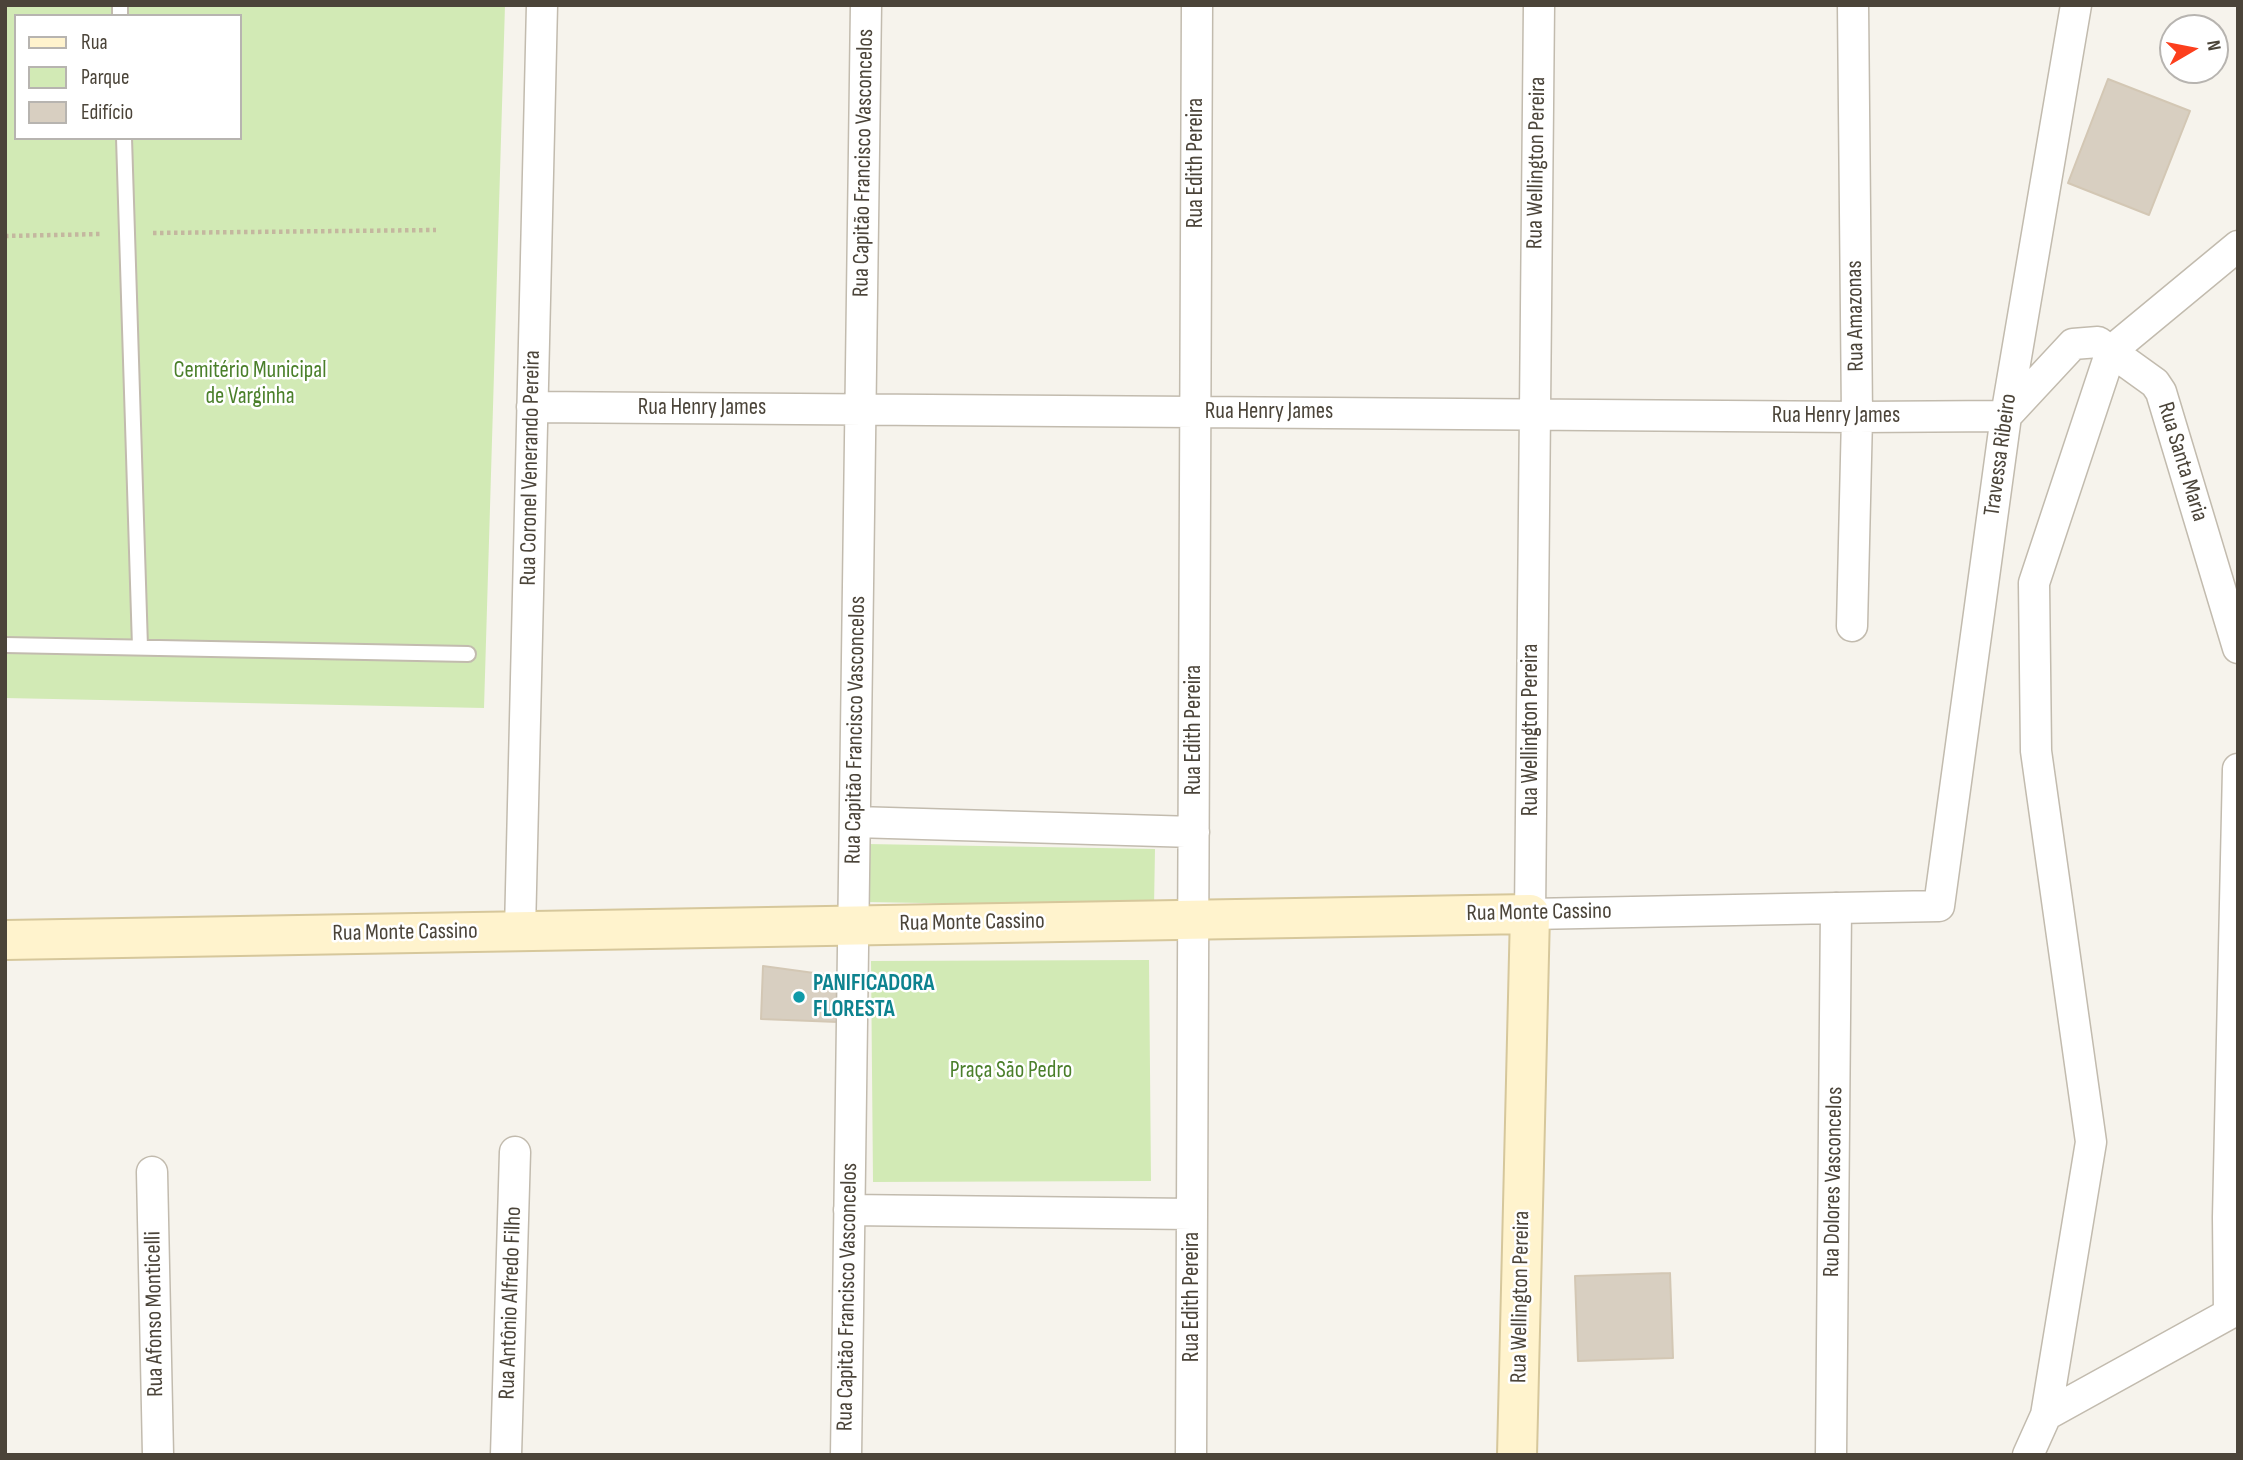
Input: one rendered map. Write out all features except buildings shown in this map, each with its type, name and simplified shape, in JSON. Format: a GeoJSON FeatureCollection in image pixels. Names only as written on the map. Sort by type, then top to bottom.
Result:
{"type":"FeatureCollection","features":[{"type":"Feature","properties":{"kind":"main road","name":"Rua Monte Cassino"},"geometry":{"type":"LineString","coordinates":[[5,940],[1530,914]]}},
{"type":"Feature","properties":{"kind":"main road","name":"Rua Wellington Pereira"},"geometry":{"type":"LineString","coordinates":[[1517,1455],[1530,914]]}},
{"type":"Feature","properties":{"kind":"street","name":"Rua Coronel Venerando Pereira"},"geometry":{"type":"LineString","coordinates":[[520,931],[542,5]]}},
{"type":"Feature","properties":{"kind":"street","name":"Rua Capitão Francisco Vasconcelos"},"geometry":{"type":"LineString","coordinates":[[846,1455],[866,5]]}},
{"type":"Feature","properties":{"kind":"street","name":"Rua Edith Pereira"},"geometry":{"type":"LineString","coordinates":[[1191,1455],[1196,5]]}},
{"type":"Feature","properties":{"kind":"street","name":"Rua Wellington Pereira"},"geometry":{"type":"LineString","coordinates":[[1530,914],[1539,5]]}},
{"type":"Feature","properties":{"kind":"street","name":"Rua Amazonas"},"geometry":{"type":"LineString","coordinates":[[1852,626],[1857,417],[1853,5]]}},
{"type":"Feature","properties":{"kind":"street","name":"Travessa Ribeiro"},"geometry":{"type":"LineString","coordinates":[[1939,906],[2006,416],[2076,5]]}},
{"type":"Feature","properties":{"kind":"street"},"geometry":{"type":"LineString","coordinates":[[2028,1455],[2046,1415],[2091,1142],[2036,751],[2034,583],[2111,352],[2238,246]]}},
{"type":"Feature","properties":{"kind":"street","name":"Rua Santa Maria"},"geometry":{"type":"LineString","coordinates":[[2006,416],[2073,344],[2098,342],[2155,383],[2161,392],[2238,648]]}},
{"type":"Feature","properties":{"kind":"street","name":"Rua Henry James"},"geometry":{"type":"LineString","coordinates":[[532,407],[2006,416]]}},
{"type":"Feature","properties":{"kind":"street"},"geometry":{"type":"LineString","coordinates":[[2046,1415],[2233,1312],[2228,1217],[2238,769]]}},
{"type":"Feature","properties":{"kind":"street"},"geometry":{"type":"LineString","coordinates":[[855,822],[1194,832]]}},
{"type":"Feature","properties":{"kind":"street","name":"Rua Monte Cassino"},"geometry":{"type":"LineString","coordinates":[[1530,914],[1939,906]]}},
{"type":"Feature","properties":{"kind":"street","name":"Rua Dolores Vasconcelos"},"geometry":{"type":"LineString","coordinates":[[1831,1455],[1836,908]]}},
{"type":"Feature","properties":{"kind":"street","name":"Rua Antônio Alfredo Filho"},"geometry":{"type":"LineString","coordinates":[[506,1455],[515,1152]]}},
{"type":"Feature","properties":{"kind":"street","name":"Rua Afonso Monticelli"},"geometry":{"type":"LineString","coordinates":[[152,1172],[158,1455]]}},
{"type":"Feature","properties":{"kind":"street"},"geometry":{"type":"LineString","coordinates":[[849,1210],[1192,1214]]}},
{"type":"Feature","properties":{"kind":"lane"},"geometry":{"type":"LineString","coordinates":[[124,140],[140,647]]}},
{"type":"Feature","properties":{"kind":"lane"},"geometry":{"type":"LineString","coordinates":[[5,645],[468,654]]}},
{"type":"Feature","properties":{"kind":"path"},"geometry":{"type":"LineString","coordinates":[[5,236],[436,230]]}},
{"type":"Feature","properties":{"kind":"green space","name":"Cemitério Municipal de Varginha"},"geometry":{"type":"Polygon","coordinates":[[[5,5],[505,5],[484,708],[5,698],[5,5]]]}},
{"type":"Feature","properties":{"kind":"green space"},"geometry":{"type":"Polygon","coordinates":[[[867,844],[1155,849],[1154,907],[866,902],[867,844]]]}},
{"type":"Feature","properties":{"kind":"green space","name":"Praça São Pedro"},"geometry":{"type":"Polygon","coordinates":[[[1149,960],[1151,1181],[873,1182],[871,961],[1149,960]]]}},
{"type":"Feature","properties":{"kind":"place","name":"PANIFICADORA FLORESTA"},"geometry":{"type":"Point","coordinates":[799,997]}}]}
